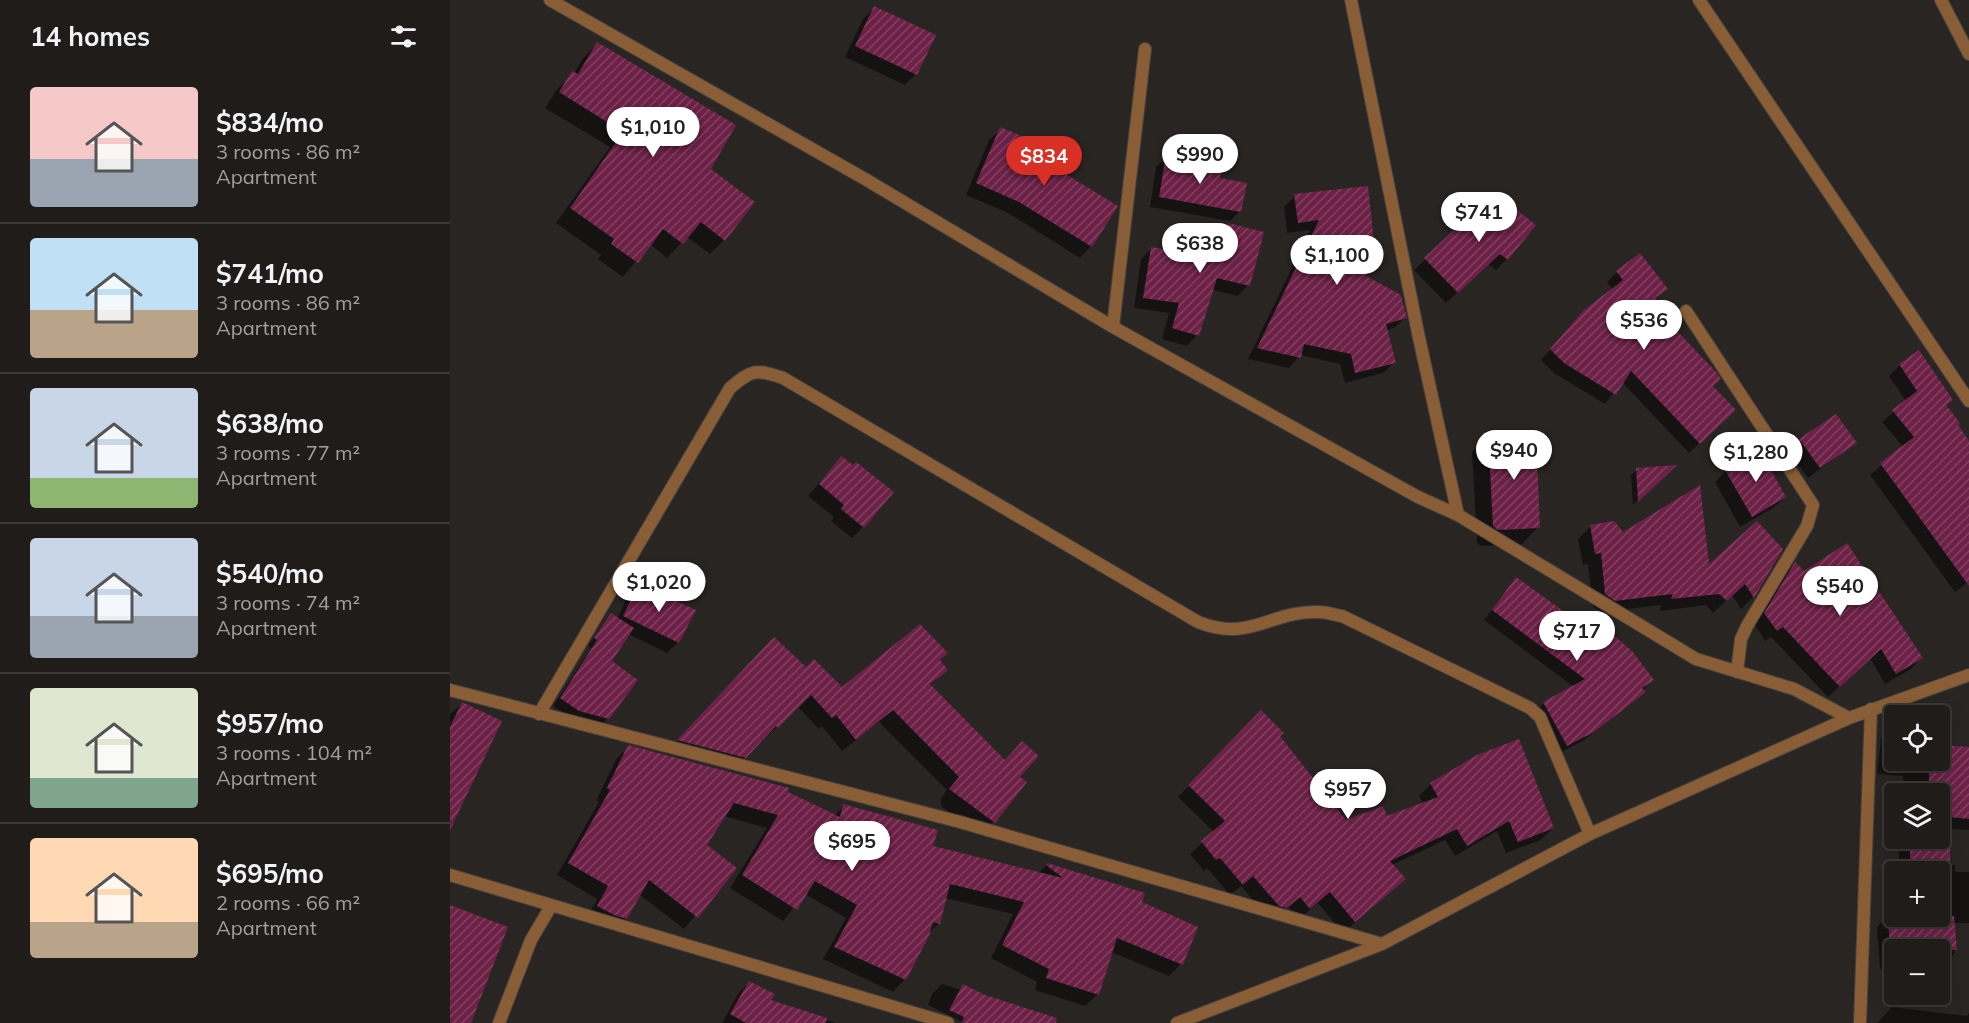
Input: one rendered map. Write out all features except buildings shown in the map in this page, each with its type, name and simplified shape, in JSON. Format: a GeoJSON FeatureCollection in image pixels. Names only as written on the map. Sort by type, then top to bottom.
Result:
{"type":"FeatureCollection","features":[{"type":"Feature","properties":{"kind":"street"},"geometry":{"type":"LineString","coordinates":[[550,0],[865,179],[1113,327],[1418,497],[1458,515],[1604,601],[1696,660],[1794,689],[1849,718]]}},
{"type":"Feature","properties":{"kind":"street"},"geometry":{"type":"LineString","coordinates":[[1351,0],[1415,321],[1458,515]]}},
{"type":"Feature","properties":{"kind":"street"},"geometry":{"type":"LineString","coordinates":[[1699,0],[1969,401]]}},
{"type":"Feature","properties":{"kind":"street"},"geometry":{"type":"LineString","coordinates":[[1941,0],[1969,54]]}},
{"type":"Feature","properties":{"kind":"street"},"geometry":{"type":"LineString","coordinates":[[1113,327],[1145,49]]}},
{"type":"Feature","properties":{"kind":"street"},"geometry":{"type":"LineString","coordinates":[[1686,311],[1809,494],[1813,505],[1807,526],[1741,639],[1737,672]]}},
{"type":"Feature","properties":{"kind":"street"},"geometry":{"type":"LineString","coordinates":[[539,714],[730,388],[747,374],[760,370],[783,378],[1198,622],[1218,630],[1236,630],[1294,615],[1318,612],[1342,616],[1530,708],[1540,717],[1590,834]]}},
{"type":"Feature","properties":{"kind":"street"},"geometry":{"type":"LineString","coordinates":[[1177,1023],[1382,944],[1590,834],[1849,718],[1969,675]]}},
{"type":"Feature","properties":{"kind":"street"},"geometry":{"type":"LineString","coordinates":[[450,690],[960,822],[1382,944]]}},
{"type":"Feature","properties":{"kind":"street"},"geometry":{"type":"LineString","coordinates":[[1860,1023],[1871,709]]}},
{"type":"Feature","properties":{"kind":"street"},"geometry":{"type":"LineString","coordinates":[[450,875],[948,1023]]}},
{"type":"Feature","properties":{"kind":"street"},"geometry":{"type":"LineString","coordinates":[[500,1023],[531,940],[551,906]]}}]}
